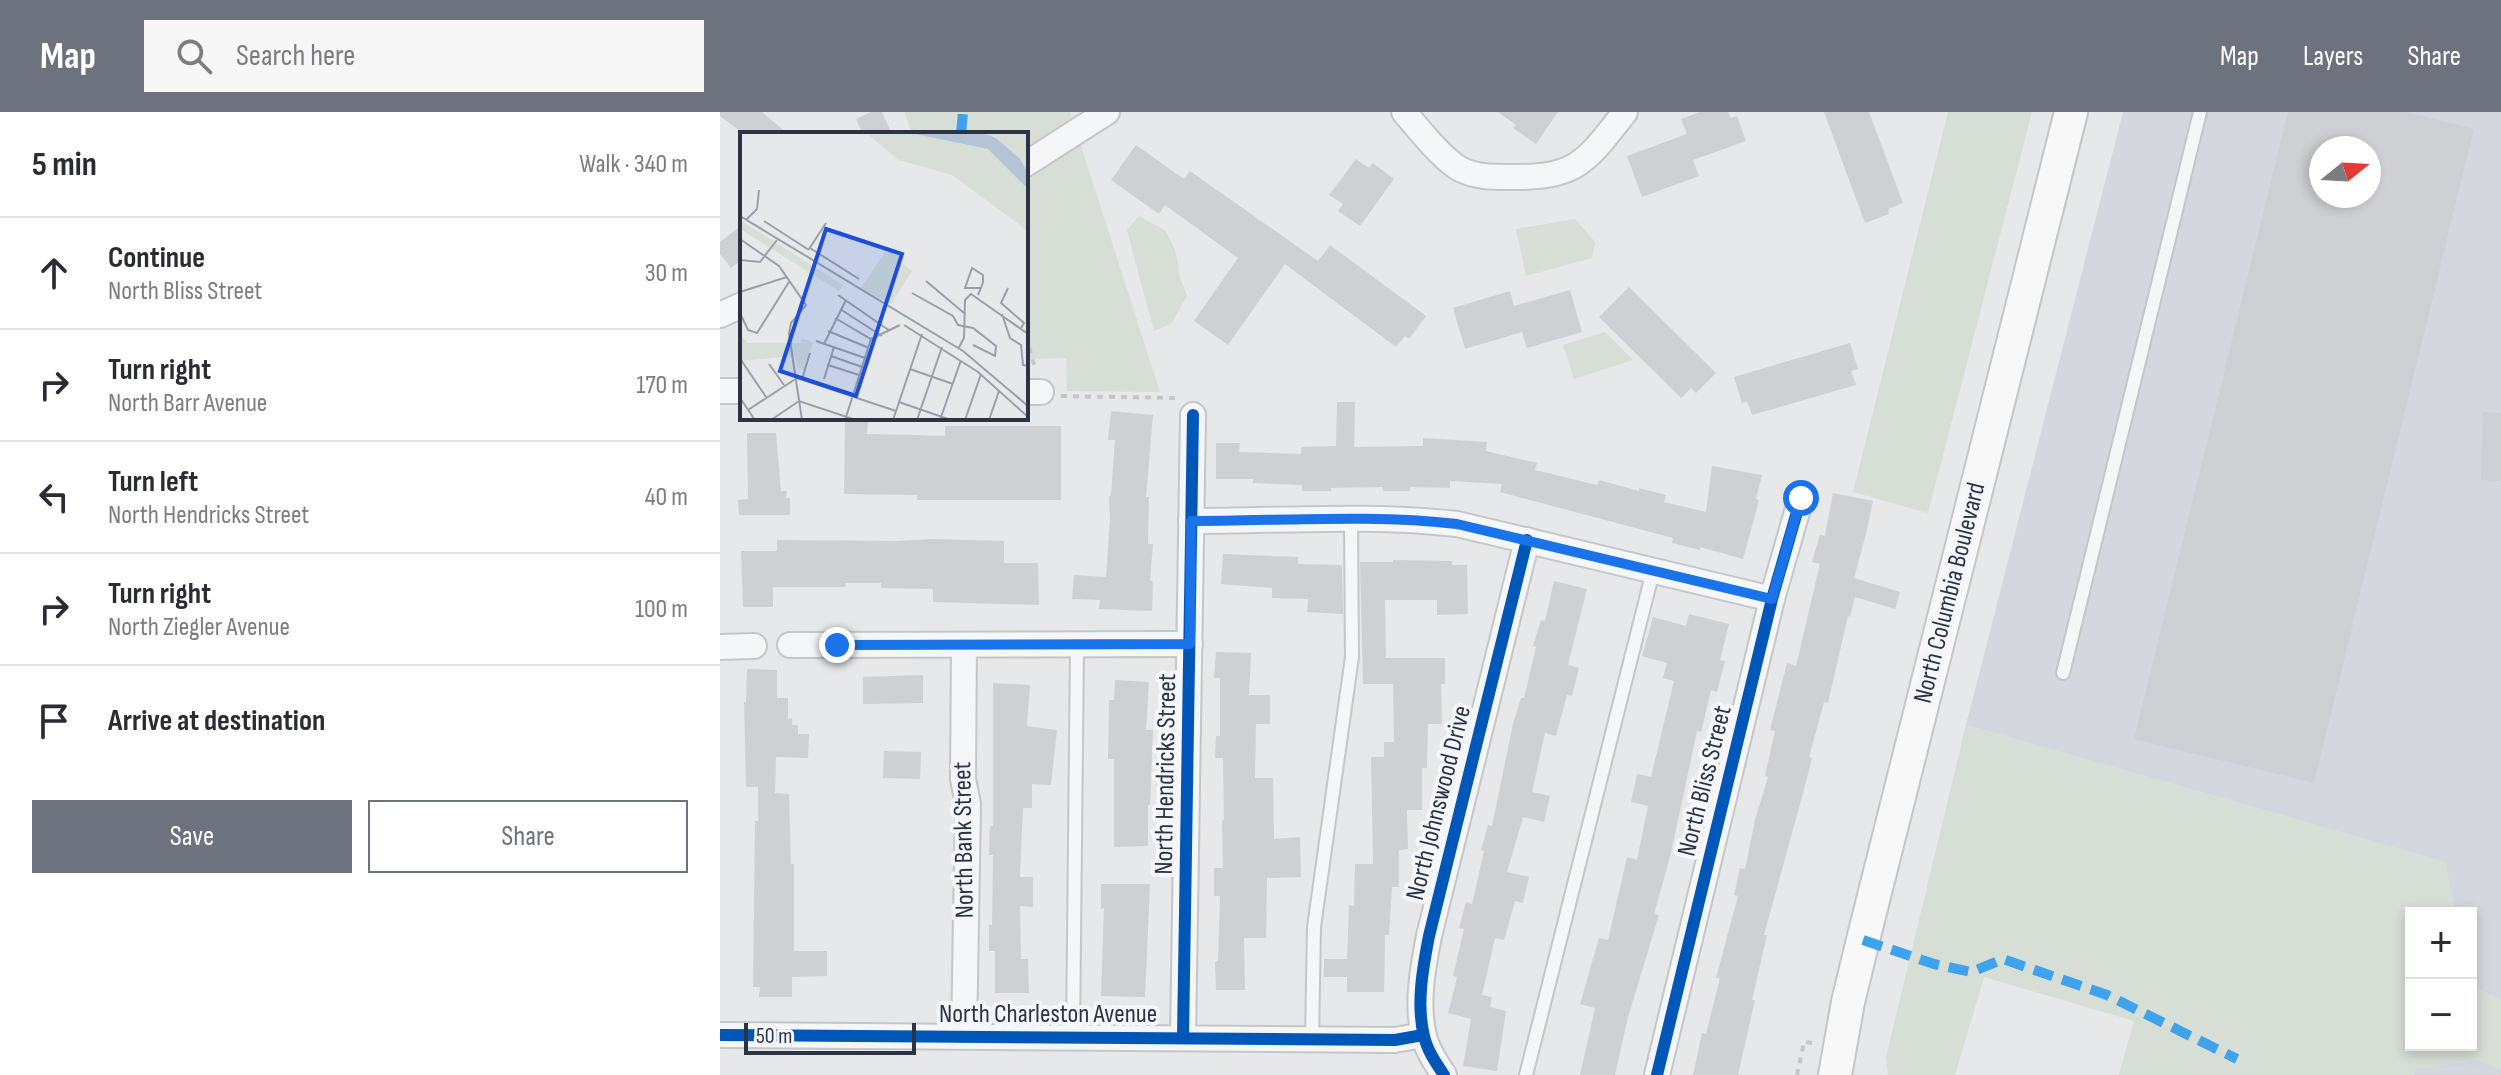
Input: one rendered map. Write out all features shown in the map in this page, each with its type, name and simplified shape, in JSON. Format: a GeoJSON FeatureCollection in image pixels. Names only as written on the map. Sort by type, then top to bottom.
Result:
{"type":"FeatureCollection","features":[{"type":"Feature","properties":{"kind":"main road","name":"North Columbia Boulevard"},"geometry":{"type":"LineString","coordinates":[[1835,1075],[1860,951],[2071,112]]}},
{"type":"Feature","properties":{"kind":"street"},"geometry":{"type":"LineString","coordinates":[[1028,163],[1107,112]]}},
{"type":"Feature","properties":{"kind":"street"},"geometry":{"type":"LineString","coordinates":[[1404,112],[1459,168],[1482,176],[1523,177],[1553,175],[1573,168],[1588,156],[1625,112]]}},
{"type":"Feature","properties":{"kind":"street"},"geometry":{"type":"LineString","coordinates":[[720,315],[740,306]]}},
{"type":"Feature","properties":{"kind":"street","name":"North Hendricks Street"},"geometry":{"type":"LineString","coordinates":[[1183,1037],[1193,415]]}},
{"type":"Feature","properties":{"kind":"street","name":"North Bliss Street"},"geometry":{"type":"LineString","coordinates":[[1657,1075],[1772,599],[1801,498]]}},
{"type":"Feature","properties":{"kind":"street"},"geometry":{"type":"LineString","coordinates":[[1191,521],[1439,522],[1772,599]]}},
{"type":"Feature","properties":{"kind":"street","name":"North Johnswood Drive"},"geometry":{"type":"LineString","coordinates":[[1444,1075],[1423,1035],[1422,971],[1527,540]]}},
{"type":"Feature","properties":{"kind":"street"},"geometry":{"type":"LineString","coordinates":[[790,645],[1190,644]]}},
{"type":"Feature","properties":{"kind":"street","name":"North Bank Street"},"geometry":{"type":"LineString","coordinates":[[964,645],[963,779],[968,804],[964,1036]]}},
{"type":"Feature","properties":{"kind":"street"},"geometry":{"type":"LineString","coordinates":[[720,647],[754,646]]}},
{"type":"Feature","properties":{"kind":"street","name":"North Charleston Avenue"},"geometry":{"type":"LineString","coordinates":[[720,1035],[1401,1040],[1423,1035]]}},
{"type":"Feature","properties":{"kind":"lane"},"geometry":{"type":"LineString","coordinates":[[2063,673],[2200,112]]}},
{"type":"Feature","properties":{"kind":"lane"},"geometry":{"type":"LineString","coordinates":[[1312,1039],[1314,927],[1352,657],[1351,520]]}},
{"type":"Feature","properties":{"kind":"lane"},"geometry":{"type":"LineString","coordinates":[[1526,1075],[1653,571]]}},
{"type":"Feature","properties":{"kind":"lane"},"geometry":{"type":"LineString","coordinates":[[1073,1038],[1077,645]]}},
{"type":"Feature","properties":{"kind":"path"},"geometry":{"type":"LineString","coordinates":[[1028,343],[1033,359]]}},
{"type":"Feature","properties":{"kind":"path"},"geometry":{"type":"LineString","coordinates":[[1034,392],[1067,397],[1179,398],[1193,415]]}},
{"type":"Feature","properties":{"kind":"shaded area"},"geometry":{"type":"Polygon","coordinates":[[[905,112],[1070,112],[1160,392],[1067,391],[1066,358],[1028,359],[1028,132],[911,132],[905,112]]]}},
{"type":"Feature","properties":{"kind":"shaded area"},"geometry":{"type":"Polygon","coordinates":[[[1948,112],[2032,112],[1928,513],[1853,492],[1948,112]]]}},
{"type":"Feature","properties":{"kind":"shaded area"},"geometry":{"type":"Polygon","coordinates":[[[2123,112],[2501,112],[2501,999],[2477,989],[2477,907],[2454,907],[2445,862],[1966,725],[2123,112]]]}},
{"type":"Feature","properties":{"kind":"shaded area"},"geometry":{"type":"Polygon","coordinates":[[[1139,216],[1166,231],[1175,250],[1178,272],[1187,296],[1171,324],[1154,331],[1127,230],[1139,216]]]}},
{"type":"Feature","properties":{"kind":"shaded area"},"geometry":{"type":"Polygon","coordinates":[[[1575,219],[1595,242],[1592,258],[1526,276],[1516,229],[1575,219]]]}},
{"type":"Feature","properties":{"kind":"shaded area"},"geometry":{"type":"Polygon","coordinates":[[[1605,332],[1633,360],[1574,379],[1563,345],[1605,332]]]}},
{"type":"Feature","properties":{"kind":"shaded area"},"geometry":{"type":"Polygon","coordinates":[[[1966,725],[2446,862],[2454,907],[2405,907],[2405,1051],[2477,1051],[2477,989],[2501,999],[2501,1069],[2478,1060],[2417,1068],[2413,1075],[2119,1075],[2134,1021],[1984,977],[1955,1075],[1888,1075],[1886,1057],[1966,725]]]}},
{"type":"Feature","properties":{"kind":"shaded area"},"geometry":{"type":"Polygon","coordinates":[[[2478,1060],[2501,1069],[2501,1075],[2413,1075],[2417,1068],[2478,1060]]]}},
{"type":"Feature","properties":{"kind":"building"},"geometry":{"type":"Polygon","coordinates":[[[720,112],[762,112],[786,132],[741,132],[720,116],[720,112]]]}},
{"type":"Feature","properties":{"kind":"building"},"geometry":{"type":"Polygon","coordinates":[[[871,112],[882,112],[891,132],[862,132],[856,119],[871,112]]]}},
{"type":"Feature","properties":{"kind":"building"},"geometry":{"type":"Polygon","coordinates":[[[1498,112],[1558,112],[1536,144],[1513,128],[1516,125],[1498,112]]]}},
{"type":"Feature","properties":{"kind":"building"},"geometry":{"type":"Polygon","coordinates":[[[1700,112],[1728,112],[1731,118],[1737,116],[1746,141],[1693,160],[1699,176],[1642,197],[1627,156],[1687,134],[1681,119],[1700,112]]]}},
{"type":"Feature","properties":{"kind":"building"},"geometry":{"type":"Polygon","coordinates":[[[1824,112],[1869,112],[1903,203],[1888,209],[1889,214],[1865,223],[1824,112]]]}},
{"type":"Feature","properties":{"kind":"building"},"geometry":{"type":"Polygon","coordinates":[[[2288,112],[2405,112],[2474,129],[2314,783],[2134,739],[2288,112]]]}},
{"type":"Feature","properties":{"kind":"building"},"geometry":{"type":"Polygon","coordinates":[[[1136,145],[1184,179],[1190,171],[1318,261],[1330,245],[1426,316],[1409,339],[1405,336],[1396,347],[1285,264],[1228,345],[1194,321],[1238,258],[1165,205],[1159,214],[1111,180],[1136,145]]]}},
{"type":"Feature","properties":{"kind":"building"},"geometry":{"type":"Polygon","coordinates":[[[1356,159],[1369,168],[1373,163],[1394,179],[1360,226],[1338,211],[1343,204],[1329,195],[1356,159]]]}},
{"type":"Feature","properties":{"kind":"building"},"geometry":{"type":"Polygon","coordinates":[[[740,227],[740,261],[731,268],[720,254],[720,242],[740,227]]]}},
{"type":"Feature","properties":{"kind":"building"},"geometry":{"type":"Polygon","coordinates":[[[1629,287],[1716,373],[1696,393],[1691,388],[1681,398],[1599,317],[1629,287]]]}},
{"type":"Feature","properties":{"kind":"building"},"geometry":{"type":"Polygon","coordinates":[[[1570,290],[1582,332],[1527,348],[1522,332],[1465,349],[1453,308],[1510,291],[1514,306],[1570,290]]]}},
{"type":"Feature","properties":{"kind":"building"},"geometry":{"type":"Polygon","coordinates":[[[1850,343],[1858,369],[1851,371],[1856,385],[1752,415],[1747,401],[1742,403],[1734,377],[1850,343]]]}},
{"type":"Feature","properties":{"kind":"building"},"geometry":{"type":"Polygon","coordinates":[[[1337,402],[1355,402],[1354,447],[1423,446],[1423,438],[1487,442],[1486,451],[1537,463],[1535,470],[1597,485],[1599,480],[1639,491],[1639,488],[1666,495],[1664,502],[1706,512],[1712,466],[1762,475],[1756,499],[1759,500],[1743,559],[1672,543],[1673,538],[1500,492],[1502,484],[1450,481],[1450,488],[1410,487],[1410,491],[1383,491],[1383,487],[1302,491],[1302,485],[1253,483],[1253,479],[1216,479],[1216,443],[1240,443],[1239,452],[1301,454],[1301,447],[1336,446],[1337,402]]]}},
{"type":"Feature","properties":{"kind":"building"},"geometry":{"type":"Polygon","coordinates":[[[1111,411],[1153,415],[1146,497],[1149,497],[1148,544],[1153,544],[1150,581],[1153,581],[1152,611],[1099,609],[1100,600],[1072,599],[1074,575],[1106,577],[1115,440],[1108,440],[1111,411]]]}},
{"type":"Feature","properties":{"kind":"building"},"geometry":{"type":"Polygon","coordinates":[[[2483,412],[2501,413],[2501,481],[2481,480],[2483,412]]]}},
{"type":"Feature","properties":{"kind":"building"},"geometry":{"type":"Polygon","coordinates":[[[845,421],[868,421],[867,434],[945,436],[945,426],[1061,426],[1061,500],[917,500],[917,495],[844,494],[845,421]]]}},
{"type":"Feature","properties":{"kind":"building"},"geometry":{"type":"Polygon","coordinates":[[[747,433],[776,433],[781,491],[787,491],[786,498],[790,498],[790,515],[739,515],[738,500],[748,499],[747,433]]]}},
{"type":"Feature","properties":{"kind":"building"},"geometry":{"type":"Polygon","coordinates":[[[1833,493],[1873,501],[1854,578],[1900,592],[1895,609],[1855,597],[1848,616],[1828,703],[1824,702],[1809,757],[1812,758],[1805,786],[1764,935],[1767,935],[1752,1000],[1755,1000],[1738,1075],[1693,1075],[1702,1033],[1706,1034],[1720,978],[1716,978],[1738,896],[1734,895],[1740,868],[1745,869],[1768,777],[1765,776],[1775,731],[1770,730],[1787,663],[1796,666],[1820,564],[1812,562],[1820,535],[1825,536],[1833,493]]]}},
{"type":"Feature","properties":{"kind":"building"},"geometry":{"type":"Polygon","coordinates":[[[777,540],[1004,541],[1004,563],[1038,563],[1039,605],[933,602],[933,589],[881,588],[881,583],[845,583],[846,587],[773,587],[773,607],[743,607],[741,551],[777,551],[777,540]]]}},
{"type":"Feature","properties":{"kind":"building"},"geometry":{"type":"Polygon","coordinates":[[[1223,554],[1298,557],[1298,564],[1342,565],[1343,614],[1307,612],[1308,599],[1272,598],[1272,588],[1221,584],[1223,554]]]}},
{"type":"Feature","properties":{"kind":"building"},"geometry":{"type":"Polygon","coordinates":[[[1452,561],[1452,565],[1467,565],[1468,614],[1437,615],[1437,600],[1385,600],[1386,658],[1445,658],[1445,684],[1441,684],[1442,724],[1428,724],[1427,768],[1422,768],[1422,810],[1407,810],[1408,849],[1399,850],[1399,887],[1392,887],[1389,935],[1385,935],[1384,992],[1347,992],[1347,977],[1324,977],[1324,959],[1347,959],[1349,905],[1354,906],[1355,864],[1373,864],[1371,757],[1384,757],[1384,742],[1394,742],[1393,684],[1363,684],[1360,562],[1452,561]]]}},
{"type":"Feature","properties":{"kind":"building"},"geometry":{"type":"Polygon","coordinates":[[[1554,581],[1587,589],[1568,665],[1579,668],[1572,696],[1567,695],[1556,736],[1545,733],[1532,792],[1550,796],[1544,822],[1523,817],[1507,872],[1529,877],[1523,903],[1515,901],[1504,940],[1495,938],[1482,995],[1492,997],[1490,1007],[1506,1011],[1497,1071],[1463,1066],[1471,1019],[1448,1013],[1464,929],[1459,928],[1466,902],[1472,904],[1484,851],[1481,850],[1488,825],[1492,826],[1513,724],[1521,698],[1524,698],[1536,647],[1533,646],[1541,620],[1545,621],[1554,581]]]}},
{"type":"Feature","properties":{"kind":"building"},"geometry":{"type":"Polygon","coordinates":[[[1689,614],[1729,624],[1720,660],[1725,661],[1717,692],[1711,690],[1701,732],[1697,731],[1671,853],[1654,914],[1659,915],[1628,1017],[1615,1075],[1580,1075],[1595,1008],[1580,1004],[1599,938],[1608,940],[1627,857],[1637,860],[1648,806],[1631,802],[1637,774],[1651,777],[1674,681],[1663,678],[1667,663],[1642,656],[1653,617],[1686,626],[1689,614]]]}},
{"type":"Feature","properties":{"kind":"building"},"geometry":{"type":"Polygon","coordinates":[[[1216,652],[1251,653],[1249,695],[1270,695],[1270,724],[1256,724],[1255,778],[1273,778],[1274,839],[1300,837],[1301,877],[1267,878],[1266,938],[1244,938],[1245,990],[1216,990],[1220,896],[1214,896],[1214,868],[1223,868],[1224,820],[1223,758],[1215,758],[1216,736],[1220,736],[1220,678],[1214,678],[1216,652]]]}},
{"type":"Feature","properties":{"kind":"building"},"geometry":{"type":"Polygon","coordinates":[[[747,669],[777,670],[777,698],[788,698],[788,719],[792,718],[792,725],[798,725],[798,734],[809,734],[808,758],[776,757],[775,793],[789,794],[791,864],[794,864],[794,951],[827,951],[827,976],[792,977],[792,997],[759,997],[760,987],[753,987],[758,787],[746,787],[744,702],[747,669]]]}},
{"type":"Feature","properties":{"kind":"building"},"geometry":{"type":"Polygon","coordinates":[[[923,675],[923,703],[863,704],[863,677],[923,675]]]}},
{"type":"Feature","properties":{"kind":"building"},"geometry":{"type":"Polygon","coordinates":[[[1115,680],[1149,682],[1146,730],[1153,730],[1148,846],[1114,847],[1114,759],[1108,759],[1109,700],[1114,700],[1115,680]]]}},
{"type":"Feature","properties":{"kind":"building"},"geometry":{"type":"Polygon","coordinates":[[[993,683],[1030,685],[1027,726],[1057,730],[1051,785],[1032,784],[1032,808],[1023,808],[1020,877],[1033,877],[1033,907],[1020,906],[1021,959],[1028,959],[1029,993],[995,993],[995,951],[989,951],[989,925],[992,925],[993,855],[989,855],[990,826],[993,826],[993,683]]]}},
{"type":"Feature","properties":{"kind":"building"},"geometry":{"type":"Polygon","coordinates":[[[884,751],[921,752],[920,779],[883,778],[884,751]]]}},
{"type":"Feature","properties":{"kind":"building"},"geometry":{"type":"Polygon","coordinates":[[[1101,884],[1150,884],[1145,997],[1101,996],[1104,908],[1101,909],[1101,884]]]}},
{"type":"Feature","properties":{"kind":"marked path"},"geometry":{"type":"LineString","coordinates":[[961,132],[963,112]]}},
{"type":"Feature","properties":{"kind":"marked path"},"geometry":{"type":"LineString","coordinates":[[1863,940],[1934,964],[1971,972],[2003,959],[2107,995],[2237,1059]]}},
{"type":"Feature","properties":{"kind":"cycle path"},"geometry":{"type":"LineString","coordinates":[[1183,1037],[1193,415]]}},
{"type":"Feature","properties":{"kind":"cycle path"},"geometry":{"type":"LineString","coordinates":[[1657,1075],[1772,599],[1801,498]]}},
{"type":"Feature","properties":{"kind":"cycle path"},"geometry":{"type":"LineString","coordinates":[[1444,1075],[1427,1046],[1422,1024],[1420,998],[1425,960],[1527,540]]}},
{"type":"Feature","properties":{"kind":"cycle path"},"geometry":{"type":"LineString","coordinates":[[720,1035],[1395,1040],[1423,1035]]}},
{"type":"Feature","properties":{"kind":"route"},"geometry":{"type":"LineString","coordinates":[[837,645],[1190,644],[1191,521],[1351,520],[1457,524],[1772,599],[1801,498]]}}]}
